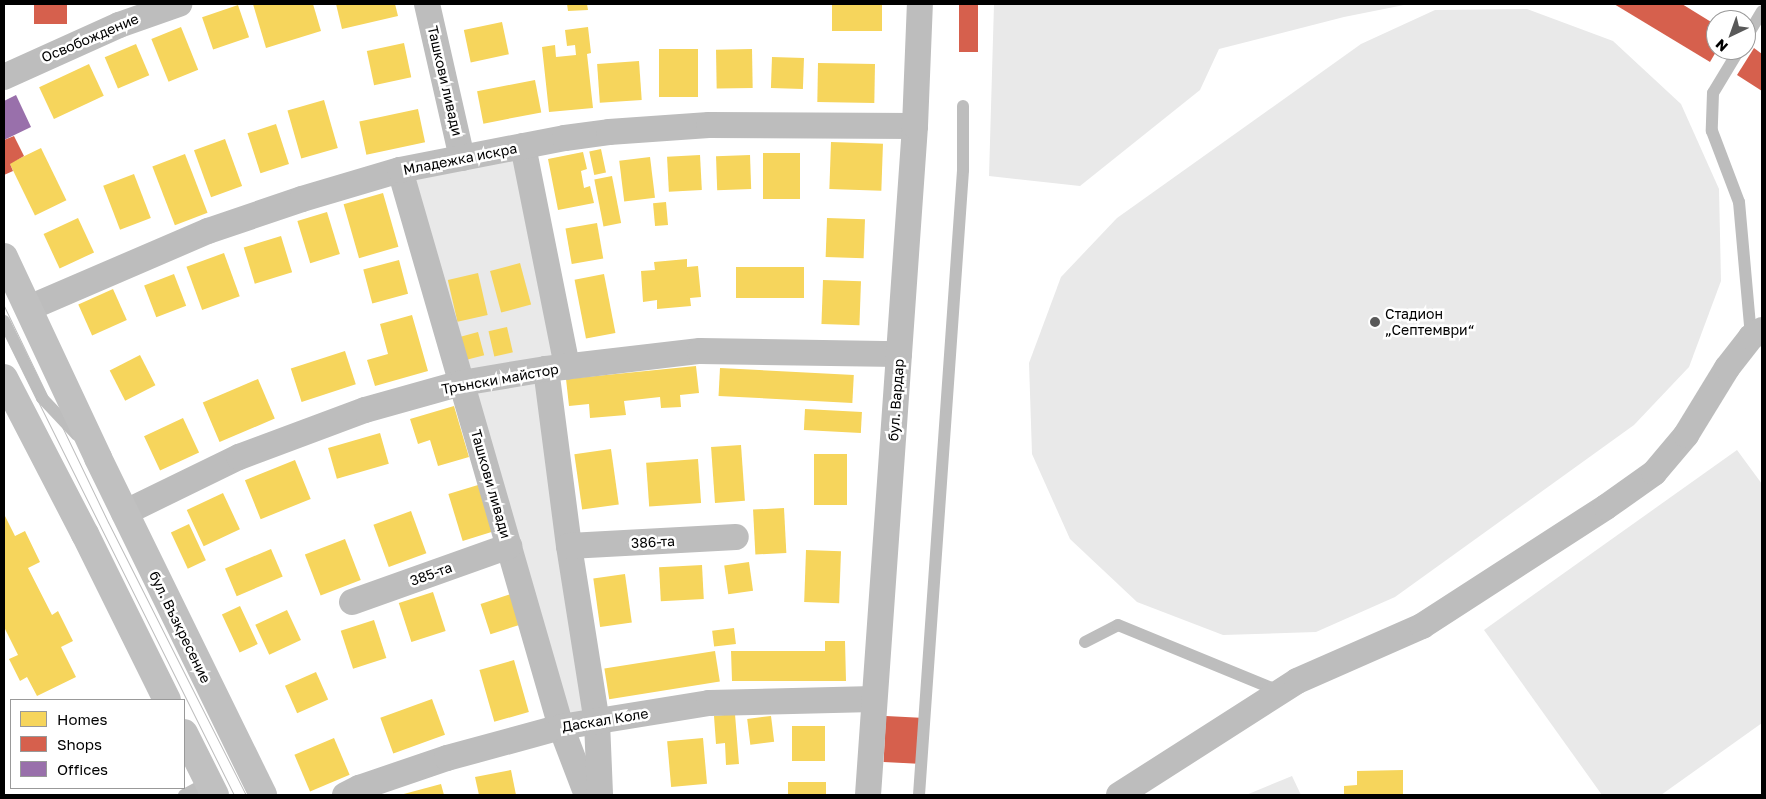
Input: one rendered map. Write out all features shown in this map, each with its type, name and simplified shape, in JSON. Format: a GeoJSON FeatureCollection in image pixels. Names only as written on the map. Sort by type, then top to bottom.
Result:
{"type":"FeatureCollection","features":[{"type":"Feature","properties":{"kind":"main road","name":"бул. Възкресение"},"geometry":{"type":"LineString","coordinates":[[4,257],[124,513],[264,795]]}},
{"type":"Feature","properties":{"kind":"main road"},"geometry":{"type":"LineString","coordinates":[[4,378],[168,699]]}},
{"type":"Feature","properties":{"kind":"main road"},"geometry":{"type":"LineString","coordinates":[[185,735],[211,789]]}},
{"type":"Feature","properties":{"kind":"street","name":"Освобождение"},"geometry":{"type":"LineString","coordinates":[[4,77],[119,25],[179,4]]}},
{"type":"Feature","properties":{"kind":"street","name":"Ташкови ливади"},"geometry":{"type":"LineString","coordinates":[[427,4],[462,158]]}},
{"type":"Feature","properties":{"kind":"street","name":"бул. Вардар"},"geometry":{"type":"LineString","coordinates":[[868,795],[915,126],[920,4]]}},
{"type":"Feature","properties":{"kind":"street","name":"Младежка искра"},"geometry":{"type":"LineString","coordinates":[[29,308],[208,230],[302,199],[400,170],[523,146],[610,132],[709,125],[915,126]]}},
{"type":"Feature","properties":{"kind":"street"},"geometry":{"type":"LineString","coordinates":[[523,146],[557,368],[569,546],[597,722],[600,795]]}},
{"type":"Feature","properties":{"kind":"street","name":"Ташкови ливади"},"geometry":{"type":"LineString","coordinates":[[400,170],[561,727],[587,795]]}},
{"type":"Feature","properties":{"kind":"street"},"geometry":{"type":"LineString","coordinates":[[1119,795],[1297,681],[1422,626],[1606,507],[1654,473],[1686,435],[1727,368],[1757,333]]}},
{"type":"Feature","properties":{"kind":"street","name":"Трънски майстор"},"geometry":{"type":"LineString","coordinates":[[124,513],[239,457],[365,410],[462,383],[557,368],[700,351],[899,354]]}},
{"type":"Feature","properties":{"kind":"street","name":"386-та"},"geometry":{"type":"LineString","coordinates":[[569,546],[736,537]]}},
{"type":"Feature","properties":{"kind":"street","name":"385-та"},"geometry":{"type":"LineString","coordinates":[[352,602],[509,546]]}},
{"type":"Feature","properties":{"kind":"street","name":"Даскал Коле"},"geometry":{"type":"LineString","coordinates":[[345,795],[359,788],[446,758],[561,727],[709,703],[874,699]]}},
{"type":"Feature","properties":{"kind":"lane"},"geometry":{"type":"LineString","coordinates":[[1733,60],[1714,93],[1712,131],[1739,202],[1757,333]]}},
{"type":"Feature","properties":{"kind":"lane"},"geometry":{"type":"LineString","coordinates":[[918,795],[963,170],[963,106]]}},
{"type":"Feature","properties":{"kind":"lane","name":"бул. Възкресение"},"geometry":{"type":"LineString","coordinates":[[4,322],[42,398],[98,458]]}},
{"type":"Feature","properties":{"kind":"lane"},"geometry":{"type":"LineString","coordinates":[[1085,642],[1118,625],[1280,692]]}},
{"type":"Feature","properties":{"kind":"lane"},"geometry":{"type":"LineString","coordinates":[[184,795],[211,789]]}},
{"type":"Feature","properties":{"kind":"shaded area"},"geometry":{"type":"Polygon","coordinates":[[[994,4],[1409,4],[1344,17],[1219,49],[1200,90],[1080,186],[989,176],[994,4]]]}},
{"type":"Feature","properties":{"kind":"shaded area","name":"Стадион „Септември“"},"geometry":{"type":"Polygon","coordinates":[[[1527,9],[1613,41],[1681,104],[1719,189],[1721,281],[1689,367],[1634,425],[1395,597],[1316,632],[1223,635],[1137,602],[1070,539],[1032,454],[1029,363],[1061,277],[1117,218],[1361,44],[1435,10],[1527,9]]]}},
{"type":"Feature","properties":{"kind":"shaded area"},"geometry":{"type":"Polygon","coordinates":[[[523,146],[567,367],[462,383],[400,170],[523,146]]]}},
{"type":"Feature","properties":{"kind":"shaded area"},"geometry":{"type":"Polygon","coordinates":[[[545,373],[594,719],[563,722],[465,384],[545,373]]]}},
{"type":"Feature","properties":{"kind":"shaded area"},"geometry":{"type":"Polygon","coordinates":[[[1737,450],[1762,484],[1762,723],[1661,795],[1602,795],[1484,630],[1737,450]]]}},
{"type":"Feature","properties":{"kind":"shaded area"},"geometry":{"type":"Polygon","coordinates":[[[1292,776],[1301,795],[1246,795],[1292,776]]]}},
{"type":"Feature","properties":{"kind":"building: Homes"},"geometry":{"type":"Polygon","coordinates":[[[253,4],[313,4],[321,31],[266,48],[253,4]]]}},
{"type":"Feature","properties":{"kind":"building: Homes"},"geometry":{"type":"Polygon","coordinates":[[[336,4],[395,4],[398,16],[342,29],[336,4]]]}},
{"type":"Feature","properties":{"kind":"building: Homes"},"geometry":{"type":"Polygon","coordinates":[[[567,4],[587,4],[588,10],[568,11],[567,4]]]}},
{"type":"Feature","properties":{"kind":"building: Homes"},"geometry":{"type":"Polygon","coordinates":[[[832,4],[882,4],[882,31],[832,31],[832,4]]]}},
{"type":"Feature","properties":{"kind":"building: Homes"},"geometry":{"type":"Polygon","coordinates":[[[238,5],[249,37],[213,50],[202,17],[238,5]]]}},
{"type":"Feature","properties":{"kind":"building: Homes"},"geometry":{"type":"Polygon","coordinates":[[[502,22],[509,54],[471,62],[464,30],[502,22]]]}},
{"type":"Feature","properties":{"kind":"building: Homes"},"geometry":{"type":"Polygon","coordinates":[[[181,27],[198,70],[169,82],[151,39],[181,27]]]}},
{"type":"Feature","properties":{"kind":"building: Homes"},"geometry":{"type":"Polygon","coordinates":[[[588,27],[591,53],[587,54],[593,108],[549,112],[542,47],[555,45],[556,57],[576,55],[575,45],[567,46],[565,30],[588,27]]]}},
{"type":"Feature","properties":{"kind":"building: Homes"},"geometry":{"type":"Polygon","coordinates":[[[404,43],[411,77],[374,85],[367,51],[404,43]]]}},
{"type":"Feature","properties":{"kind":"building: Homes"},"geometry":{"type":"Polygon","coordinates":[[[136,44],[149,75],[118,89],[105,57],[136,44]]]}},
{"type":"Feature","properties":{"kind":"building: Homes"},"geometry":{"type":"Polygon","coordinates":[[[659,49],[698,49],[698,97],[659,97],[659,49]]]}},
{"type":"Feature","properties":{"kind":"building: Homes"},"geometry":{"type":"Polygon","coordinates":[[[752,49],[753,88],[717,89],[716,50],[752,49]]]}},
{"type":"Feature","properties":{"kind":"building: Homes"},"geometry":{"type":"Polygon","coordinates":[[[772,57],[804,58],[803,89],[771,88],[772,57]]]}},
{"type":"Feature","properties":{"kind":"building: Homes"},"geometry":{"type":"Polygon","coordinates":[[[639,61],[642,100],[600,103],[597,64],[639,61]]]}},
{"type":"Feature","properties":{"kind":"building: Homes"},"geometry":{"type":"Polygon","coordinates":[[[818,63],[875,64],[874,103],[817,102],[818,63]]]}},
{"type":"Feature","properties":{"kind":"building: Homes"},"geometry":{"type":"Polygon","coordinates":[[[89,64],[104,96],[54,119],[39,87],[89,64]]]}},
{"type":"Feature","properties":{"kind":"building: Homes"},"geometry":{"type":"Polygon","coordinates":[[[535,80],[541,112],[483,124],[477,91],[535,80]]]}},
{"type":"Feature","properties":{"kind":"building: Homes"},"geometry":{"type":"Polygon","coordinates":[[[324,100],[338,148],[301,159],[287,110],[324,100]]]}},
{"type":"Feature","properties":{"kind":"building: Homes"},"geometry":{"type":"Polygon","coordinates":[[[418,109],[425,142],[366,155],[359,121],[418,109]]]}},
{"type":"Feature","properties":{"kind":"building: Homes"},"geometry":{"type":"Polygon","coordinates":[[[276,124],[289,164],[260,173],[247,133],[276,124]]]}},
{"type":"Feature","properties":{"kind":"building: Homes"},"geometry":{"type":"Polygon","coordinates":[[[225,139],[242,186],[211,197],[194,150],[225,139]]]}},
{"type":"Feature","properties":{"kind":"building: Homes"},"geometry":{"type":"Polygon","coordinates":[[[831,142],[883,144],[881,191],[829,189],[831,142]]]}},
{"type":"Feature","properties":{"kind":"building: Homes"},"geometry":{"type":"Polygon","coordinates":[[[41,148],[66,200],[35,215],[10,163],[41,148]]]}},
{"type":"Feature","properties":{"kind":"building: Homes"},"geometry":{"type":"Polygon","coordinates":[[[601,149],[606,172],[594,175],[589,151],[601,149]]]}},
{"type":"Feature","properties":{"kind":"building: Homes"},"geometry":{"type":"Polygon","coordinates":[[[583,152],[587,169],[581,171],[584,188],[590,186],[594,203],[558,210],[548,159],[583,152]]]}},
{"type":"Feature","properties":{"kind":"building: Homes"},"geometry":{"type":"Polygon","coordinates":[[[763,153],[800,153],[800,199],[763,199],[763,153]]]}},
{"type":"Feature","properties":{"kind":"building: Homes"},"geometry":{"type":"Polygon","coordinates":[[[185,154],[208,213],[175,225],[152,167],[185,154]]]}},
{"type":"Feature","properties":{"kind":"building: Homes"},"geometry":{"type":"Polygon","coordinates":[[[700,155],[702,190],[669,192],[667,157],[700,155]]]}},
{"type":"Feature","properties":{"kind":"building: Homes"},"geometry":{"type":"Polygon","coordinates":[[[750,155],[751,189],[717,190],[716,156],[750,155]]]}},
{"type":"Feature","properties":{"kind":"building: Homes"},"geometry":{"type":"Polygon","coordinates":[[[650,157],[655,198],[624,201],[619,161],[650,157]]]}},
{"type":"Feature","properties":{"kind":"building: Homes"},"geometry":{"type":"Polygon","coordinates":[[[134,174],[151,218],[120,230],[103,186],[134,174]]]}},
{"type":"Feature","properties":{"kind":"building: Homes"},"geometry":{"type":"Polygon","coordinates":[[[612,176],[621,223],[603,227],[594,179],[612,176]]]}},
{"type":"Feature","properties":{"kind":"building: Homes"},"geometry":{"type":"Polygon","coordinates":[[[383,193],[398,247],[359,258],[344,204],[383,193]]]}},
{"type":"Feature","properties":{"kind":"building: Homes"},"geometry":{"type":"Polygon","coordinates":[[[666,202],[668,225],[655,226],[653,203],[666,202]]]}},
{"type":"Feature","properties":{"kind":"building: Homes"},"geometry":{"type":"Polygon","coordinates":[[[327,212],[340,254],[310,263],[297,221],[327,212]]]}},
{"type":"Feature","properties":{"kind":"building: Homes"},"geometry":{"type":"Polygon","coordinates":[[[78,218],[94,252],[60,268],[44,234],[78,218]]]}},
{"type":"Feature","properties":{"kind":"building: Homes"},"geometry":{"type":"Polygon","coordinates":[[[827,218],[865,219],[864,258],[826,257],[827,218]]]}},
{"type":"Feature","properties":{"kind":"building: Homes"},"geometry":{"type":"Polygon","coordinates":[[[597,223],[603,258],[572,264],[565,229],[597,223]]]}},
{"type":"Feature","properties":{"kind":"building: Homes"},"geometry":{"type":"Polygon","coordinates":[[[281,236],[292,272],[255,284],[244,247],[281,236]]]}},
{"type":"Feature","properties":{"kind":"building: Homes"},"geometry":{"type":"Polygon","coordinates":[[[224,253],[240,296],[202,310],[186,267],[224,253]]]}},
{"type":"Feature","properties":{"kind":"building: Homes"},"geometry":{"type":"Polygon","coordinates":[[[687,259],[687,267],[698,266],[701,297],[690,298],[691,306],[657,309],[657,300],[643,302],[641,271],[655,270],[654,262],[687,259]]]}},
{"type":"Feature","properties":{"kind":"building: Homes"},"geometry":{"type":"Polygon","coordinates":[[[399,260],[408,294],[372,303],[363,270],[399,260]]]}},
{"type":"Feature","properties":{"kind":"building: Homes"},"geometry":{"type":"Polygon","coordinates":[[[520,263],[531,305],[501,313],[490,271],[520,263]]]}},
{"type":"Feature","properties":{"kind":"building: Homes"},"geometry":{"type":"Polygon","coordinates":[[[736,267],[804,267],[804,298],[736,298],[736,267]]]}},
{"type":"Feature","properties":{"kind":"building: Homes"},"geometry":{"type":"Polygon","coordinates":[[[478,273],[488,315],[457,322],[448,280],[478,273]]]}},
{"type":"Feature","properties":{"kind":"building: Homes"},"geometry":{"type":"Polygon","coordinates":[[[174,274],[186,306],[156,317],[144,285],[174,274]]]}},
{"type":"Feature","properties":{"kind":"building: Homes"},"geometry":{"type":"Polygon","coordinates":[[[604,274],[615,333],[586,339],[575,280],[604,274]]]}},
{"type":"Feature","properties":{"kind":"building: Homes"},"geometry":{"type":"Polygon","coordinates":[[[823,280],[861,281],[859,325],[821,324],[823,280]]]}},
{"type":"Feature","properties":{"kind":"building: Homes"},"geometry":{"type":"Polygon","coordinates":[[[113,289],[127,320],[92,336],[78,304],[113,289]]]}},
{"type":"Feature","properties":{"kind":"building: Homes"},"geometry":{"type":"Polygon","coordinates":[[[412,315],[428,371],[375,386],[367,360],[388,354],[380,324],[412,315]]]}},
{"type":"Feature","properties":{"kind":"building: Homes"},"geometry":{"type":"Polygon","coordinates":[[[507,327],[513,352],[494,357],[488,331],[507,327]]]}},
{"type":"Feature","properties":{"kind":"building: Homes"},"geometry":{"type":"Polygon","coordinates":[[[478,332],[484,355],[466,360],[460,337],[478,332]]]}},
{"type":"Feature","properties":{"kind":"building: Homes"},"geometry":{"type":"Polygon","coordinates":[[[345,351],[356,384],[302,402],[291,369],[345,351]]]}},
{"type":"Feature","properties":{"kind":"building: Homes"},"geometry":{"type":"Polygon","coordinates":[[[140,355],[155,385],[125,401],[110,370],[140,355]]]}},
{"type":"Feature","properties":{"kind":"building: Homes"},"geometry":{"type":"Polygon","coordinates":[[[696,366],[699,393],[680,395],[681,407],[661,408],[660,397],[624,401],[626,415],[590,418],[589,404],[569,406],[566,379],[696,366]]]}},
{"type":"Feature","properties":{"kind":"building: Homes"},"geometry":{"type":"Polygon","coordinates":[[[720,368],[854,375],[852,403],[719,396],[720,368]]]}},
{"type":"Feature","properties":{"kind":"building: Homes"},"geometry":{"type":"Polygon","coordinates":[[[258,379],[275,419],[220,442],[203,402],[258,379]]]}},
{"type":"Feature","properties":{"kind":"building: Homes"},"geometry":{"type":"Polygon","coordinates":[[[454,406],[469,457],[438,466],[430,440],[418,444],[410,419],[454,406]]]}},
{"type":"Feature","properties":{"kind":"building: Homes"},"geometry":{"type":"Polygon","coordinates":[[[805,409],[862,412],[861,433],[804,430],[805,409]]]}},
{"type":"Feature","properties":{"kind":"building: Homes"},"geometry":{"type":"Polygon","coordinates":[[[183,418],[199,452],[160,471],[144,436],[183,418]]]}},
{"type":"Feature","properties":{"kind":"building: Homes"},"geometry":{"type":"Polygon","coordinates":[[[380,433],[389,464],[337,479],[328,448],[380,433]]]}},
{"type":"Feature","properties":{"kind":"building: Homes"},"geometry":{"type":"Polygon","coordinates":[[[741,445],[745,501],[715,503],[711,447],[741,445]]]}},
{"type":"Feature","properties":{"kind":"building: Homes"},"geometry":{"type":"Polygon","coordinates":[[[611,449],[619,504],[582,510],[574,454],[611,449]]]}},
{"type":"Feature","properties":{"kind":"building: Homes"},"geometry":{"type":"Polygon","coordinates":[[[814,454],[847,454],[847,505],[814,505],[814,454]]]}},
{"type":"Feature","properties":{"kind":"building: Homes"},"geometry":{"type":"Polygon","coordinates":[[[698,459],[701,503],[649,507],[646,463],[698,459]]]}},
{"type":"Feature","properties":{"kind":"building: Homes"},"geometry":{"type":"Polygon","coordinates":[[[295,460],[311,499],[261,519],[245,480],[295,460]]]}},
{"type":"Feature","properties":{"kind":"building: Homes"},"geometry":{"type":"Polygon","coordinates":[[[478,485],[492,532],[463,541],[448,494],[478,485]]]}},
{"type":"Feature","properties":{"kind":"building: Homes"},"geometry":{"type":"Polygon","coordinates":[[[223,493],[240,529],[204,546],[187,510],[223,493]]]}},
{"type":"Feature","properties":{"kind":"building: Homes"},"geometry":{"type":"Polygon","coordinates":[[[784,508],[786,553],[755,555],[753,510],[784,508]]]}},
{"type":"Feature","properties":{"kind":"building: Homes"},"geometry":{"type":"Polygon","coordinates":[[[411,511],[426,553],[389,567],[373,525],[411,511]]]}},
{"type":"Feature","properties":{"kind":"building: Homes"},"geometry":{"type":"Polygon","coordinates":[[[5,516],[15,536],[25,531],[40,562],[28,568],[52,615],[58,611],[73,641],[61,647],[76,677],[37,696],[27,677],[20,681],[9,659],[18,655],[4,627],[5,516]]]}},
{"type":"Feature","properties":{"kind":"building: Homes"},"geometry":{"type":"Polygon","coordinates":[[[189,524],[206,560],[188,569],[171,532],[189,524]]]}},
{"type":"Feature","properties":{"kind":"building: Homes"},"geometry":{"type":"Polygon","coordinates":[[[345,539],[361,580],[321,595],[305,554],[345,539]]]}},
{"type":"Feature","properties":{"kind":"building: Homes"},"geometry":{"type":"Polygon","coordinates":[[[271,549],[283,577],[237,596],[225,569],[271,549]]]}},
{"type":"Feature","properties":{"kind":"building: Homes"},"geometry":{"type":"Polygon","coordinates":[[[806,550],[841,551],[839,603],[804,602],[806,550]]]}},
{"type":"Feature","properties":{"kind":"building: Homes"},"geometry":{"type":"Polygon","coordinates":[[[749,562],[753,591],[728,594],[724,565],[749,562]]]}},
{"type":"Feature","properties":{"kind":"building: Homes"},"geometry":{"type":"Polygon","coordinates":[[[702,565],[704,599],[661,601],[659,567],[702,565]]]}},
{"type":"Feature","properties":{"kind":"building: Homes"},"geometry":{"type":"Polygon","coordinates":[[[625,574],[632,623],[600,627],[593,578],[625,574]]]}},
{"type":"Feature","properties":{"kind":"building: Homes"},"geometry":{"type":"Polygon","coordinates":[[[433,592],[446,631],[411,642],[399,603],[433,592]]]}},
{"type":"Feature","properties":{"kind":"building: Homes"},"geometry":{"type":"Polygon","coordinates":[[[511,594],[521,624],[490,634],[481,604],[511,594]]]}},
{"type":"Feature","properties":{"kind":"building: Homes"},"geometry":{"type":"Polygon","coordinates":[[[240,606],[258,644],[240,653],[222,614],[240,606]]]}},
{"type":"Feature","properties":{"kind":"building: Homes"},"geometry":{"type":"Polygon","coordinates":[[[287,610],[301,640],[269,655],[255,625],[287,610]]]}},
{"type":"Feature","properties":{"kind":"building: Homes"},"geometry":{"type":"Polygon","coordinates":[[[374,620],[386,658],[353,669],[341,631],[374,620]]]}},
{"type":"Feature","properties":{"kind":"building: Homes"},"geometry":{"type":"Polygon","coordinates":[[[734,628],[736,644],[714,647],[712,631],[734,628]]]}},
{"type":"Feature","properties":{"kind":"building: Homes"},"geometry":{"type":"Polygon","coordinates":[[[825,641],[845,641],[846,681],[732,681],[731,651],[825,651],[825,641]]]}},
{"type":"Feature","properties":{"kind":"building: Homes"},"geometry":{"type":"Polygon","coordinates":[[[715,651],[720,682],[609,699],[604,669],[715,651]]]}},
{"type":"Feature","properties":{"kind":"building: Homes"},"geometry":{"type":"Polygon","coordinates":[[[514,660],[529,712],[494,722],[479,670],[514,660]]]}},
{"type":"Feature","properties":{"kind":"building: Homes"},"geometry":{"type":"Polygon","coordinates":[[[316,672],[328,699],[297,713],[285,686],[316,672]]]}},
{"type":"Feature","properties":{"kind":"building: Homes"},"geometry":{"type":"Polygon","coordinates":[[[432,699],[445,735],[393,754],[380,718],[432,699]]]}},
{"type":"Feature","properties":{"kind":"building: Homes"},"geometry":{"type":"Polygon","coordinates":[[[735,714],[739,764],[726,765],[725,743],[716,744],[714,716],[735,714]]]}},
{"type":"Feature","properties":{"kind":"building: Homes"},"geometry":{"type":"Polygon","coordinates":[[[771,716],[774,742],[750,745],[747,719],[771,716]]]}},
{"type":"Feature","properties":{"kind":"building: Homes"},"geometry":{"type":"Polygon","coordinates":[[[792,726],[825,726],[825,761],[792,761],[792,726]]]}},
{"type":"Feature","properties":{"kind":"building: Homes"},"geometry":{"type":"Polygon","coordinates":[[[334,738],[350,775],[310,792],[294,755],[334,738]]]}},
{"type":"Feature","properties":{"kind":"building: Homes"},"geometry":{"type":"Polygon","coordinates":[[[703,738],[707,784],[671,787],[667,741],[703,738]]]}},
{"type":"Feature","properties":{"kind":"building: Homes"},"geometry":{"type":"Polygon","coordinates":[[[511,770],[516,795],[479,795],[475,777],[511,770]]]}},
{"type":"Feature","properties":{"kind":"building: Homes"},"geometry":{"type":"Polygon","coordinates":[[[1403,770],[1403,795],[1344,795],[1344,786],[1357,785],[1357,771],[1403,770]]]}},
{"type":"Feature","properties":{"kind":"building: Homes"},"geometry":{"type":"Polygon","coordinates":[[[788,782],[826,782],[826,795],[788,795],[788,782]]]}},
{"type":"Feature","properties":{"kind":"building: Homes"},"geometry":{"type":"Polygon","coordinates":[[[441,784],[444,795],[400,795],[441,784]]]}},
{"type":"Feature","properties":{"kind":"building: Shops"},"geometry":{"type":"Polygon","coordinates":[[[34,4],[67,4],[67,24],[34,24],[34,4]]]}},
{"type":"Feature","properties":{"kind":"building: Shops"},"geometry":{"type":"Polygon","coordinates":[[[959,4],[978,4],[978,52],[959,52],[959,4]]]}},
{"type":"Feature","properties":{"kind":"building: Shops"},"geometry":{"type":"Polygon","coordinates":[[[1614,4],[1682,4],[1706,19],[1706,60],[1614,4]]]}},
{"type":"Feature","properties":{"kind":"building: Shops"},"geometry":{"type":"Polygon","coordinates":[[[1756,50],[1762,54],[1762,91],[1737,75],[1746,60],[1756,60],[1756,50]]]}},
{"type":"Feature","properties":{"kind":"building: Shops"},"geometry":{"type":"Polygon","coordinates":[[[14,136],[24,156],[10,164],[13,171],[4,175],[4,140],[14,136]]]}},
{"type":"Feature","properties":{"kind":"building: Shops"},"geometry":{"type":"Polygon","coordinates":[[[886,716],[920,718],[918,764],[884,762],[886,716]]]}},
{"type":"Feature","properties":{"kind":"building: Offices"},"geometry":{"type":"Polygon","coordinates":[[[16,95],[31,127],[4,140],[4,101],[16,95]]]}},
{"type":"Feature","properties":{"kind":"tram line"},"geometry":{"type":"LineString","coordinates":[[4,306],[108,522],[246,795]]}},
{"type":"Feature","properties":{"kind":"tram line"},"geometry":{"type":"LineString","coordinates":[[4,333],[234,795]]}},
{"type":"Feature","properties":{"kind":"place","name":"Стадион „Септември“"},"geometry":{"type":"Point","coordinates":[1375,322]}}]}
